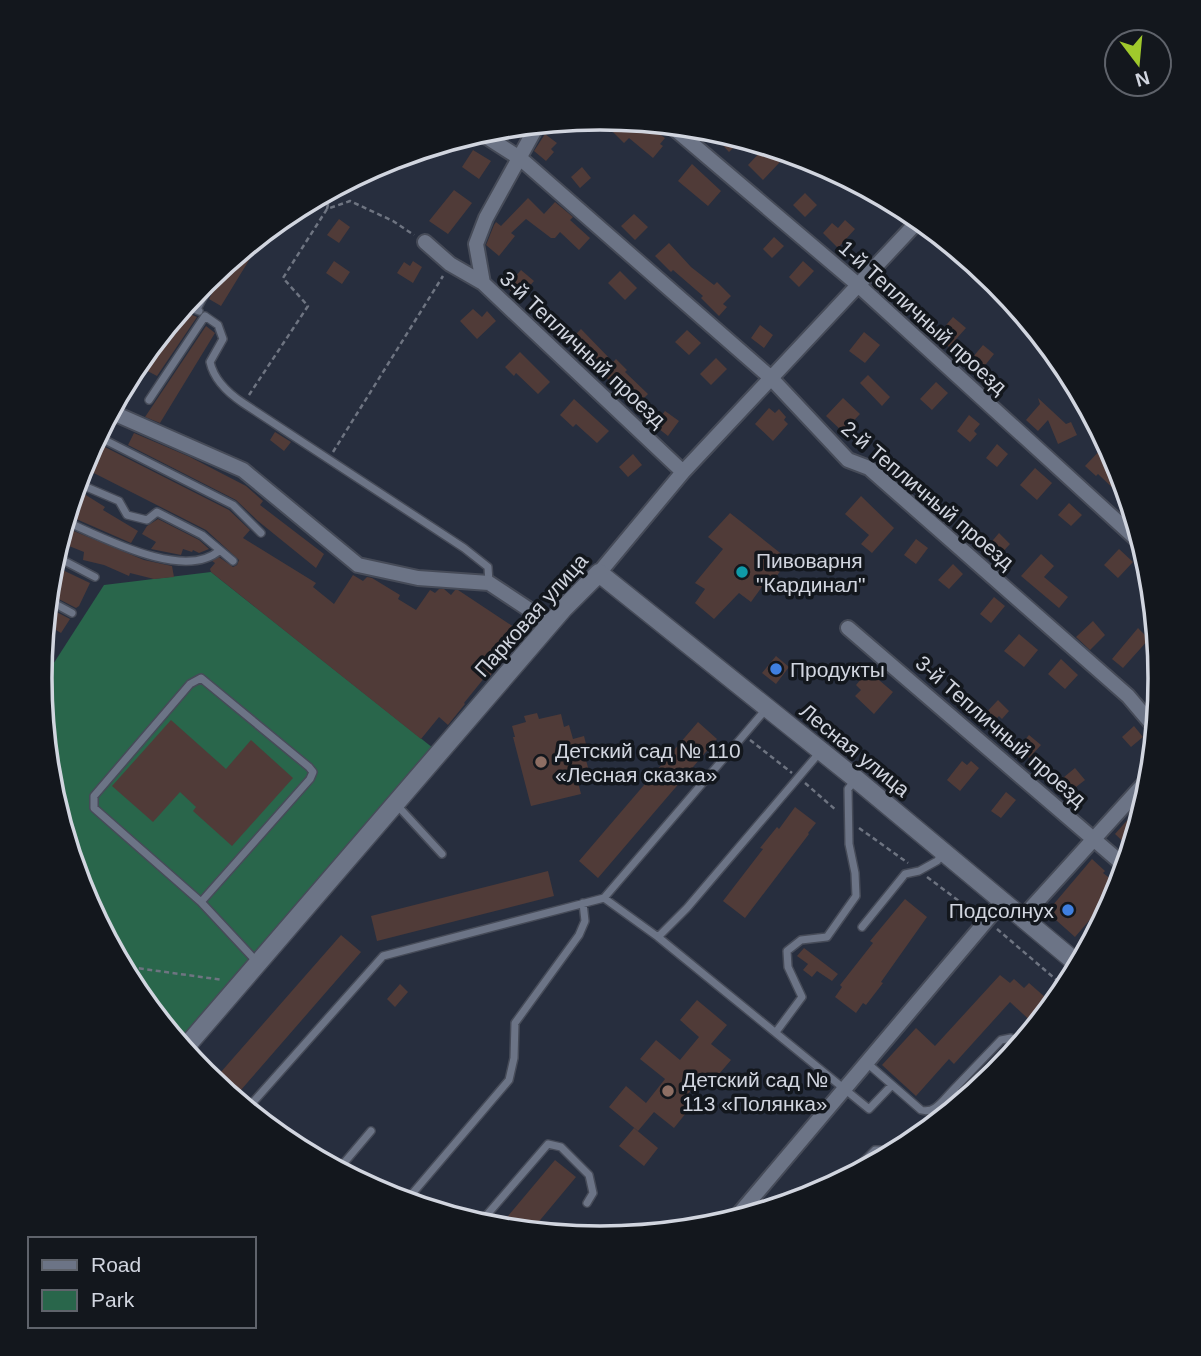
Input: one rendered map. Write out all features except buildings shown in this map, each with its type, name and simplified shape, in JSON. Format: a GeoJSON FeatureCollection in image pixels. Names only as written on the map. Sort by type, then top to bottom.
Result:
{"type":"FeatureCollection","features":[{"type":"Feature","properties":{"kind":"street"},"geometry":{"type":"LineString","coordinates":[[483,283],[476,244],[486,218],[533,135]]}},
{"type":"Feature","properties":{"kind":"street","name":"1-й Тепличный проезд"},"geometry":{"type":"LineString","coordinates":[[684,137],[857,284],[1129,532]]}},
{"type":"Feature","properties":{"kind":"street","name":"2-й Тепличный проезд"},"geometry":{"type":"LineString","coordinates":[[493,141],[521,159],[770,377],[848,460],[869,468],[1128,696],[1147,718]]}},
{"type":"Feature","properties":{"kind":"street","name":"Парковая улица"},"geometry":{"type":"LineString","coordinates":[[191,1042],[551,624],[599,573],[683,472],[912,227]]}},
{"type":"Feature","properties":{"kind":"street","name":"3-й Тепличный проезд"},"geometry":{"type":"LineString","coordinates":[[425,242],[450,264],[483,283],[683,472]]}},
{"type":"Feature","properties":{"kind":"street"},"geometry":{"type":"LineString","coordinates":[[120,415],[243,470],[358,565],[418,578],[489,583],[551,624]]}},
{"type":"Feature","properties":{"kind":"street","name":"Лесная улица"},"geometry":{"type":"LineString","coordinates":[[599,573],[856,779],[1071,958]]}},
{"type":"Feature","properties":{"kind":"street","name":"3-й Тепличный проезд"},"geometry":{"type":"LineString","coordinates":[[848,628],[1117,859]]}},
{"type":"Feature","properties":{"kind":"street"},"geometry":{"type":"LineString","coordinates":[[1023,917],[1136,792]]}},
{"type":"Feature","properties":{"kind":"street"},"geometry":{"type":"LineString","coordinates":[[746,1206],[1003,901]]}},
{"type":"Feature","properties":{"kind":"lane"},"geometry":{"type":"LineString","coordinates":[[199,306],[197,309],[218,325],[223,339],[210,362],[222,386],[243,403],[464,548],[488,567],[489,583]]}},
{"type":"Feature","properties":{"kind":"lane"},"geometry":{"type":"LineString","coordinates":[[149,400],[205,316]]}},
{"type":"Feature","properties":{"kind":"lane"},"geometry":{"type":"LineString","coordinates":[[107,441],[233,505],[261,534]]}},
{"type":"Feature","properties":{"kind":"lane"},"geometry":{"type":"LineString","coordinates":[[87,487],[119,501],[127,515],[147,520],[157,512],[202,535],[233,561]]}},
{"type":"Feature","properties":{"kind":"lane"},"geometry":{"type":"LineString","coordinates":[[75,525],[153,557],[187,562],[212,558],[220,550]]}},
{"type":"Feature","properties":{"kind":"lane"},"geometry":{"type":"LineString","coordinates":[[65,561],[95,577]]}},
{"type":"Feature","properties":{"kind":"lane"},"geometry":{"type":"LineString","coordinates":[[57,605],[72,613]]}},
{"type":"Feature","properties":{"kind":"lane"},"geometry":{"type":"LineString","coordinates":[[201,902],[310,779],[313,772],[201,678],[190,684],[94,796],[94,808],[201,902],[258,963]]}},
{"type":"Feature","properties":{"kind":"lane"},"geometry":{"type":"LineString","coordinates":[[253,1102],[383,956],[604,898],[768,708]]}},
{"type":"Feature","properties":{"kind":"lane"},"geometry":{"type":"LineString","coordinates":[[659,937],[821,751]]}},
{"type":"Feature","properties":{"kind":"lane"},"geometry":{"type":"LineString","coordinates":[[776,1032],[802,998],[788,967],[787,951],[801,940],[827,937],[856,896],[849,844],[848,789],[856,779]]}},
{"type":"Feature","properties":{"kind":"lane"},"geometry":{"type":"LineString","coordinates":[[395,804],[442,854]]}},
{"type":"Feature","properties":{"kind":"lane"},"geometry":{"type":"LineString","coordinates":[[862,927],[905,874],[919,871],[944,854]]}},
{"type":"Feature","properties":{"kind":"lane"},"geometry":{"type":"LineString","coordinates":[[604,898],[659,937],[869,1109],[892,1085]]}},
{"type":"Feature","properties":{"kind":"lane"},"geometry":{"type":"LineString","coordinates":[[412,1192],[509,1080],[514,1058],[515,1023],[579,935],[585,921],[583,903]]}},
{"type":"Feature","properties":{"kind":"lane"},"geometry":{"type":"LineString","coordinates":[[867,1063],[921,1110],[928,1112],[934,1110],[1001,1040],[1013,1039]]}},
{"type":"Feature","properties":{"kind":"lane"},"geometry":{"type":"LineString","coordinates":[[953,1090],[957,1094]]}},
{"type":"Feature","properties":{"kind":"lane"},"geometry":{"type":"LineString","coordinates":[[345,1162],[371,1131]]}},
{"type":"Feature","properties":{"kind":"lane"},"geometry":{"type":"LineString","coordinates":[[488,1214],[548,1144],[561,1147],[589,1175],[593,1193],[587,1203]]}},
{"type":"Feature","properties":{"kind":"path"},"geometry":{"type":"LineString","coordinates":[[327,209],[350,201],[394,222],[425,242]]}},
{"type":"Feature","properties":{"kind":"path"},"geometry":{"type":"LineString","coordinates":[[243,403],[308,306],[284,278],[327,209],[328,202]]}},
{"type":"Feature","properties":{"kind":"path"},"geometry":{"type":"LineString","coordinates":[[329,458],[450,264]]}},
{"type":"Feature","properties":{"kind":"path"},"geometry":{"type":"LineString","coordinates":[[744,736],[848,821],[987,921],[1057,980]]}},
{"type":"Feature","properties":{"kind":"path"},"geometry":{"type":"LineString","coordinates":[[136,968],[226,980],[237,989]]}},
{"type":"Feature","properties":{"kind":"green space"},"geometry":{"type":"Polygon","coordinates":[[[211,572],[433,748],[184,1035],[145,982],[109,920],[82,854],[63,785],[57,750],[53,665],[104,585],[211,572]]]}},
{"type":"Feature","properties":{"kind":"place","name":"Пивоварня \"Кардинал\""},"geometry":{"type":"Point","coordinates":[742,572]}},
{"type":"Feature","properties":{"kind":"place","name":"Продукты"},"geometry":{"type":"Point","coordinates":[776,669]}},
{"type":"Feature","properties":{"kind":"place","name":"Детский сад № 110 «Лесная сказка»"},"geometry":{"type":"Point","coordinates":[541,762]}},
{"type":"Feature","properties":{"kind":"place","name":"Подсолнух"},"geometry":{"type":"Point","coordinates":[1068,910]}},
{"type":"Feature","properties":{"kind":"place","name":"Детский сад № 113 «Полянка»"},"geometry":{"type":"Point","coordinates":[668,1091]}}]}
